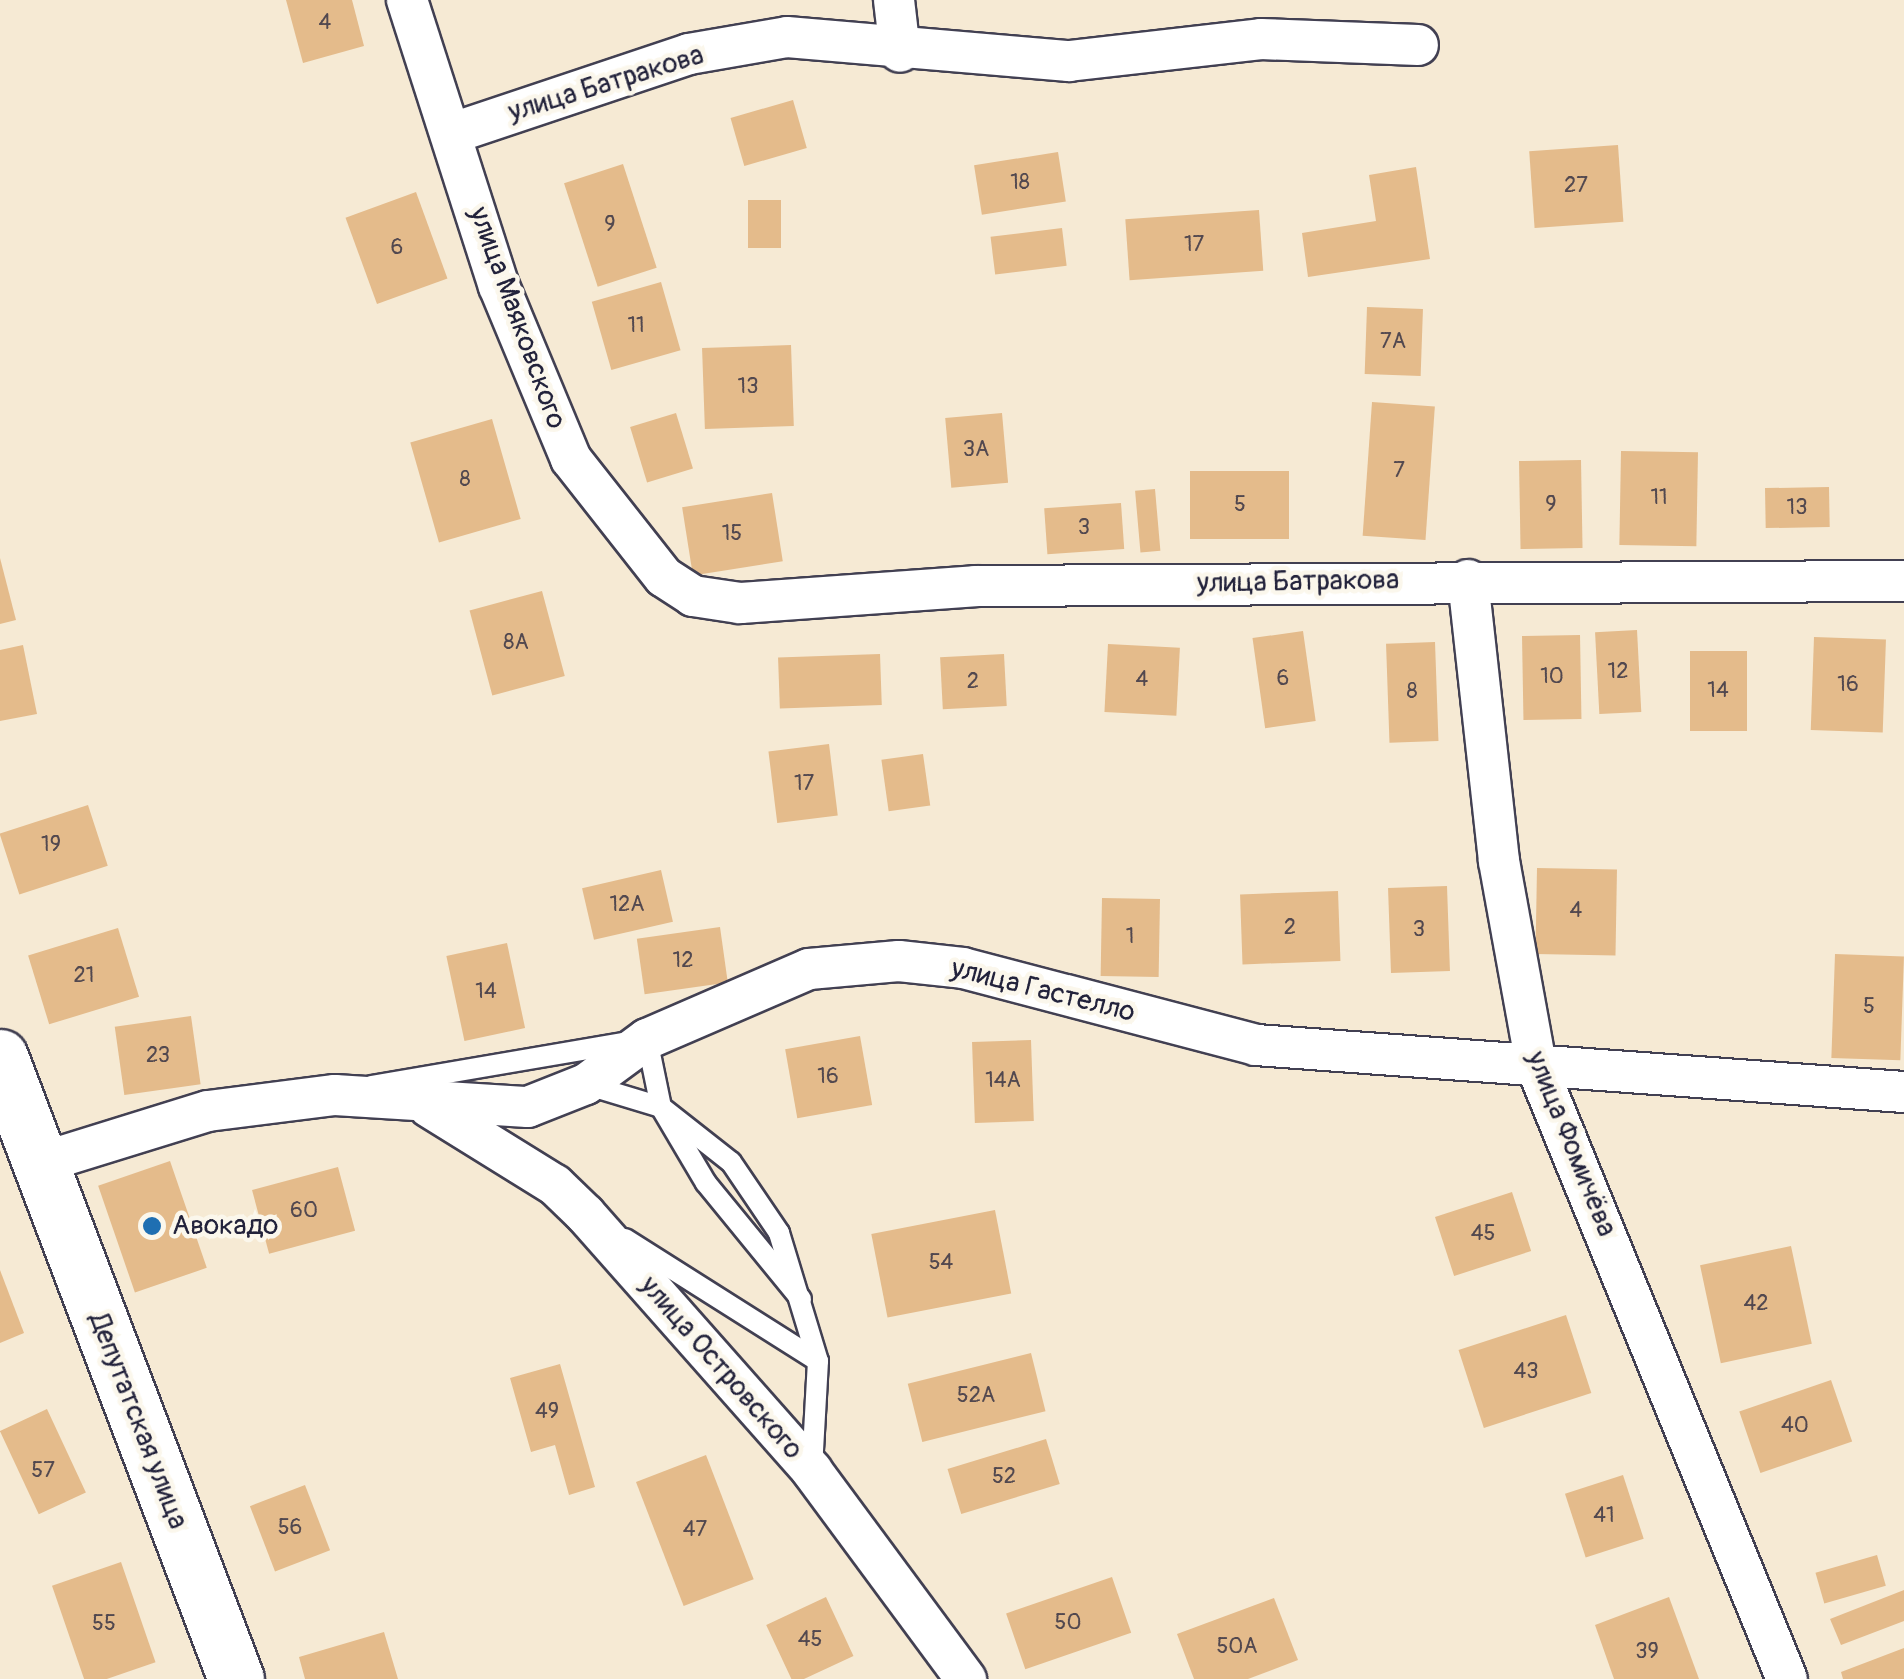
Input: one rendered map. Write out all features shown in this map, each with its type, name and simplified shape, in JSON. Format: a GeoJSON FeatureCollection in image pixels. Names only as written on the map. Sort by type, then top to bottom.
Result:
{"type":"FeatureCollection","features":[{"type":"Feature","properties":{"kind":"main road","name":"Депутатская улица"},"geometry":{"type":"LineString","coordinates":[[0,1057],[236,1679]]}},
{"type":"Feature","properties":{"kind":"street","name":"улица Маяковского"},"geometry":{"type":"LineString","coordinates":[[406,0],[453,133],[499,286],[571,459],[664,577],[693,596]]}},
{"type":"Feature","properties":{"kind":"street"},"geometry":{"type":"LineString","coordinates":[[894,0],[900,52]]}},
{"type":"Feature","properties":{"kind":"street","name":"улица Батракова"},"geometry":{"type":"LineString","coordinates":[[453,133],[689,54],[787,37],[900,52],[1069,61],[1262,39],[1418,46]]}},
{"type":"Feature","properties":{"kind":"street","name":"улица Фомичёва"},"geometry":{"type":"LineString","coordinates":[[1468,580],[1499,861],[1536,1065],[1787,1679]]}},
{"type":"Feature","properties":{"kind":"street","name":"улица Батракова"},"geometry":{"type":"LineString","coordinates":[[693,596],[740,603],[975,586],[1904,580]]}},
{"type":"Feature","properties":{"kind":"street","name":"улица Гастелло"},"geometry":{"type":"LineString","coordinates":[[40,1163],[208,1111],[335,1095],[428,1108],[528,1106],[586,1084],[647,1039],[809,969],[899,961],[963,968],[1256,1045],[1904,1092]]}},
{"type":"Feature","properties":{"kind":"street","name":"улица Островского"},"geometry":{"type":"LineString","coordinates":[[428,1108],[555,1185],[586,1214],[812,1471],[966,1679]]}},
{"type":"Feature","properties":{"kind":"lane"},"geometry":{"type":"LineString","coordinates":[[335,1095],[647,1039],[661,1107],[706,1183],[802,1299]]}},
{"type":"Feature","properties":{"kind":"lane"},"geometry":{"type":"LineString","coordinates":[[586,1084],[661,1107],[731,1162],[779,1233],[818,1361],[812,1471]]}},
{"type":"Feature","properties":{"kind":"lane"},"geometry":{"type":"LineString","coordinates":[[586,1214],[818,1361]]}},
{"type":"Feature","properties":{"kind":"building"},"geometry":{"type":"Polygon","coordinates":[[[286,0],[352,0],[364,46],[303,63],[286,0]]]}},
{"type":"Feature","properties":{"kind":"building"},"geometry":{"type":"Polygon","coordinates":[[[793,100],[807,148],[744,166],[731,118],[793,100]]]}},
{"type":"Feature","properties":{"kind":"building"},"geometry":{"type":"Polygon","coordinates":[[[1618,145],[1623,222],[1535,228],[1529,151],[1618,145]]]}},
{"type":"Feature","properties":{"kind":"building"},"geometry":{"type":"Polygon","coordinates":[[[1058,152],[1066,201],[982,215],[974,165],[1058,152]]]}},
{"type":"Feature","properties":{"kind":"building"},"geometry":{"type":"Polygon","coordinates":[[[623,164],[657,268],[598,287],[564,183],[623,164]]]}},
{"type":"Feature","properties":{"kind":"building"},"geometry":{"type":"Polygon","coordinates":[[[1416,167],[1430,259],[1308,277],[1302,233],[1376,221],[1369,175],[1416,167]]]}},
{"type":"Feature","properties":{"kind":"building"},"geometry":{"type":"Polygon","coordinates":[[[416,192],[447,278],[377,304],[346,218],[416,192]]]}},
{"type":"Feature","properties":{"kind":"building"},"geometry":{"type":"Polygon","coordinates":[[[748,200],[781,200],[781,248],[748,248],[748,200]]]}},
{"type":"Feature","properties":{"kind":"building"},"geometry":{"type":"Polygon","coordinates":[[[1259,210],[1263,271],[1130,280],[1125,219],[1259,210]]]}},
{"type":"Feature","properties":{"kind":"building"},"geometry":{"type":"Polygon","coordinates":[[[1062,228],[1067,266],[995,274],[991,237],[1062,228]]]}},
{"type":"Feature","properties":{"kind":"building"},"geometry":{"type":"Polygon","coordinates":[[[661,282],[681,350],[611,370],[592,302],[661,282]]]}},
{"type":"Feature","properties":{"kind":"building"},"geometry":{"type":"Polygon","coordinates":[[[1367,307],[1423,309],[1421,376],[1365,374],[1367,307]]]}},
{"type":"Feature","properties":{"kind":"building"},"geometry":{"type":"Polygon","coordinates":[[[791,345],[794,426],[705,429],[702,348],[791,345]]]}},
{"type":"Feature","properties":{"kind":"building"},"geometry":{"type":"Polygon","coordinates":[[[1372,402],[1435,406],[1425,540],[1363,536],[1372,402]]]}},
{"type":"Feature","properties":{"kind":"building"},"geometry":{"type":"Polygon","coordinates":[[[676,413],[693,468],[647,482],[630,427],[676,413]]]}},
{"type":"Feature","properties":{"kind":"building"},"geometry":{"type":"Polygon","coordinates":[[[1002,413],[1008,483],[951,488],[945,418],[1002,413]]]}},
{"type":"Feature","properties":{"kind":"building"},"geometry":{"type":"Polygon","coordinates":[[[492,419],[521,519],[439,542],[410,442],[492,419]]]}},
{"type":"Feature","properties":{"kind":"building"},"geometry":{"type":"Polygon","coordinates":[[[1621,451],[1698,452],[1696,546],[1619,545],[1621,451]]]}},
{"type":"Feature","properties":{"kind":"building"},"geometry":{"type":"Polygon","coordinates":[[[1581,460],[1583,548],[1521,549],[1519,461],[1581,460]]]}},
{"type":"Feature","properties":{"kind":"building"},"geometry":{"type":"Polygon","coordinates":[[[1190,471],[1289,471],[1289,539],[1190,539],[1190,471]]]}},
{"type":"Feature","properties":{"kind":"building"},"geometry":{"type":"Polygon","coordinates":[[[1829,487],[1830,527],[1766,528],[1765,488],[1829,487]]]}},
{"type":"Feature","properties":{"kind":"building"},"geometry":{"type":"Polygon","coordinates":[[[1155,489],[1160,551],[1140,553],[1135,491],[1155,489]]]}},
{"type":"Feature","properties":{"kind":"building"},"geometry":{"type":"Polygon","coordinates":[[[772,493],[783,561],[693,575],[682,507],[772,493]]]}},
{"type":"Feature","properties":{"kind":"building"},"geometry":{"type":"Polygon","coordinates":[[[1121,503],[1124,549],[1047,554],[1044,508],[1121,503]]]}},
{"type":"Feature","properties":{"kind":"building"},"geometry":{"type":"Polygon","coordinates":[[[0,558],[16,620],[0,624],[0,558]]]}},
{"type":"Feature","properties":{"kind":"building"},"geometry":{"type":"Polygon","coordinates":[[[542,591],[565,676],[492,695],[470,610],[542,591]]]}},
{"type":"Feature","properties":{"kind":"building"},"geometry":{"type":"Polygon","coordinates":[[[1637,630],[1641,712],[1599,714],[1595,632],[1637,630]]]}},
{"type":"Feature","properties":{"kind":"building"},"geometry":{"type":"Polygon","coordinates":[[[1303,631],[1316,721],[1265,728],[1252,638],[1303,631]]]}},
{"type":"Feature","properties":{"kind":"building"},"geometry":{"type":"Polygon","coordinates":[[[1580,635],[1581,719],[1523,720],[1522,636],[1580,635]]]}},
{"type":"Feature","properties":{"kind":"building"},"geometry":{"type":"Polygon","coordinates":[[[1814,637],[1886,640],[1883,732],[1811,730],[1814,637]]]}},
{"type":"Feature","properties":{"kind":"building"},"geometry":{"type":"Polygon","coordinates":[[[1435,642],[1438,741],[1389,743],[1386,644],[1435,642]]]}},
{"type":"Feature","properties":{"kind":"building"},"geometry":{"type":"Polygon","coordinates":[[[1108,644],[1180,648],[1176,716],[1104,712],[1108,644]]]}},
{"type":"Feature","properties":{"kind":"building"},"geometry":{"type":"Polygon","coordinates":[[[23,645],[37,714],[0,721],[0,650],[23,645]]]}},
{"type":"Feature","properties":{"kind":"building"},"geometry":{"type":"Polygon","coordinates":[[[1690,651],[1747,651],[1747,731],[1690,731],[1690,651]]]}},
{"type":"Feature","properties":{"kind":"building"},"geometry":{"type":"Polygon","coordinates":[[[880,654],[882,705],[780,709],[778,658],[880,654]]]}},
{"type":"Feature","properties":{"kind":"building"},"geometry":{"type":"Polygon","coordinates":[[[1004,654],[1007,706],[943,709],[940,657],[1004,654]]]}},
{"type":"Feature","properties":{"kind":"building"},"geometry":{"type":"Polygon","coordinates":[[[829,744],[838,815],[777,823],[768,751],[829,744]]]}},
{"type":"Feature","properties":{"kind":"building"},"geometry":{"type":"Polygon","coordinates":[[[923,754],[930,805],[889,811],[881,760],[923,754]]]}},
{"type":"Feature","properties":{"kind":"building"},"geometry":{"type":"Polygon","coordinates":[[[88,805],[108,866],[19,895],[0,834],[88,805]]]}},
{"type":"Feature","properties":{"kind":"building"},"geometry":{"type":"Polygon","coordinates":[[[1537,868],[1617,869],[1615,955],[1535,954],[1537,868]]]}},
{"type":"Feature","properties":{"kind":"building"},"geometry":{"type":"Polygon","coordinates":[[[661,870],[673,922],[594,940],[582,888],[661,870]]]}},
{"type":"Feature","properties":{"kind":"building"},"geometry":{"type":"Polygon","coordinates":[[[1447,886],[1450,971],[1391,973],[1388,888],[1447,886]]]}},
{"type":"Feature","properties":{"kind":"building"},"geometry":{"type":"Polygon","coordinates":[[[1338,891],[1340,961],[1243,964],[1240,894],[1338,891]]]}},
{"type":"Feature","properties":{"kind":"building"},"geometry":{"type":"Polygon","coordinates":[[[1102,898],[1160,899],[1159,977],[1101,976],[1102,898]]]}},
{"type":"Feature","properties":{"kind":"building"},"geometry":{"type":"Polygon","coordinates":[[[720,927],[728,982],[645,994],[637,939],[720,927]]]}},
{"type":"Feature","properties":{"kind":"building"},"geometry":{"type":"Polygon","coordinates":[[[118,928],[139,997],[49,1024],[28,955],[118,928]]]}},
{"type":"Feature","properties":{"kind":"building"},"geometry":{"type":"Polygon","coordinates":[[[507,943],[525,1028],[464,1041],[446,956],[507,943]]]}},
{"type":"Feature","properties":{"kind":"building"},"geometry":{"type":"Polygon","coordinates":[[[1835,954],[1904,956],[1900,1060],[1831,1058],[1835,954]]]}},
{"type":"Feature","properties":{"kind":"building"},"geometry":{"type":"Polygon","coordinates":[[[191,1016],[201,1084],[124,1095],[115,1027],[191,1016]]]}},
{"type":"Feature","properties":{"kind":"building"},"geometry":{"type":"Polygon","coordinates":[[[860,1036],[872,1105],[797,1118],[785,1049],[860,1036]]]}},
{"type":"Feature","properties":{"kind":"building"},"geometry":{"type":"Polygon","coordinates":[[[1031,1040],[1034,1121],[975,1123],[972,1042],[1031,1040]]]}},
{"type":"Feature","properties":{"kind":"building","name":"Авокадо"},"geometry":{"type":"Polygon","coordinates":[[[170,1161],[207,1268],[135,1293],[98,1186],[170,1161]]]}},
{"type":"Feature","properties":{"kind":"building"},"geometry":{"type":"Polygon","coordinates":[[[338,1167],[355,1231],[269,1254],[252,1190],[338,1167]]]}},
{"type":"Feature","properties":{"kind":"building"},"geometry":{"type":"Polygon","coordinates":[[[1512,1192],[1531,1251],[1454,1276],[1435,1217],[1512,1192]]]}},
{"type":"Feature","properties":{"kind":"building"},"geometry":{"type":"Polygon","coordinates":[[[995,1210],[1011,1293],[888,1317],[871,1234],[995,1210]]]}},
{"type":"Feature","properties":{"kind":"building"},"geometry":{"type":"Polygon","coordinates":[[[1791,1246],[1812,1344],[1721,1363],[1700,1265],[1791,1246]]]}},
{"type":"Feature","properties":{"kind":"building"},"geometry":{"type":"Polygon","coordinates":[[[0,1270],[24,1333],[0,1343],[0,1270]]]}},
{"type":"Feature","properties":{"kind":"building"},"geometry":{"type":"Polygon","coordinates":[[[1566,1315],[1591,1393],[1484,1428],[1459,1350],[1566,1315]]]}},
{"type":"Feature","properties":{"kind":"building"},"geometry":{"type":"Polygon","coordinates":[[[1031,1353],[1046,1411],[922,1442],[908,1384],[1031,1353]]]}},
{"type":"Feature","properties":{"kind":"building"},"geometry":{"type":"Polygon","coordinates":[[[560,1364],[595,1487],[569,1495],[555,1445],[531,1452],[510,1378],[560,1364]]]}},
{"type":"Feature","properties":{"kind":"building"},"geometry":{"type":"Polygon","coordinates":[[[1831,1380],[1852,1441],[1760,1473],[1739,1412],[1831,1380]]]}},
{"type":"Feature","properties":{"kind":"building"},"geometry":{"type":"Polygon","coordinates":[[[47,1409],[86,1492],[39,1514],[0,1431],[47,1409]]]}},
{"type":"Feature","properties":{"kind":"building"},"geometry":{"type":"Polygon","coordinates":[[[1046,1439],[1060,1484],[961,1514],[948,1469],[1046,1439]]]}},
{"type":"Feature","properties":{"kind":"building"},"geometry":{"type":"Polygon","coordinates":[[[706,1455],[754,1579],[684,1606],[636,1482],[706,1455]]]}},
{"type":"Feature","properties":{"kind":"building"},"geometry":{"type":"Polygon","coordinates":[[[1623,1475],[1644,1539],[1586,1558],[1565,1494],[1623,1475]]]}},
{"type":"Feature","properties":{"kind":"building"},"geometry":{"type":"Polygon","coordinates":[[[305,1485],[330,1550],[275,1571],[250,1506],[305,1485]]]}},
{"type":"Feature","properties":{"kind":"building"},"geometry":{"type":"Polygon","coordinates":[[[1877,1555],[1886,1586],[1824,1603],[1815,1573],[1877,1555]]]}},
{"type":"Feature","properties":{"kind":"building"},"geometry":{"type":"Polygon","coordinates":[[[121,1562],[156,1662],[107,1679],[84,1679],[52,1586],[121,1562]]]}},
{"type":"Feature","properties":{"kind":"building"},"geometry":{"type":"Polygon","coordinates":[[[1112,1577],[1131,1633],[1025,1669],[1006,1613],[1112,1577]]]}},
{"type":"Feature","properties":{"kind":"building"},"geometry":{"type":"Polygon","coordinates":[[[1904,1590],[1904,1621],[1841,1645],[1830,1619],[1904,1590]]]}},
{"type":"Feature","properties":{"kind":"building"},"geometry":{"type":"Polygon","coordinates":[[[826,1597],[853,1656],[804,1679],[791,1679],[766,1625],[826,1597]]]}},
{"type":"Feature","properties":{"kind":"building"},"geometry":{"type":"Polygon","coordinates":[[[1669,1597],[1699,1679],[1614,1679],[1595,1625],[1669,1597]]]}},
{"type":"Feature","properties":{"kind":"building"},"geometry":{"type":"Polygon","coordinates":[[[1274,1598],[1298,1660],[1248,1679],[1194,1679],[1177,1634],[1274,1598]]]}},
{"type":"Feature","properties":{"kind":"building"},"geometry":{"type":"Polygon","coordinates":[[[384,1632],[398,1679],[305,1679],[299,1657],[384,1632]]]}},
{"type":"Feature","properties":{"kind":"building"},"geometry":{"type":"Polygon","coordinates":[[[1904,1648],[1904,1679],[1843,1679],[1841,1672],[1904,1648]]]}},
{"type":"Feature","properties":{"kind":"place","name":"Авокадо"},"geometry":{"type":"Point","coordinates":[152,1226]}}]}
